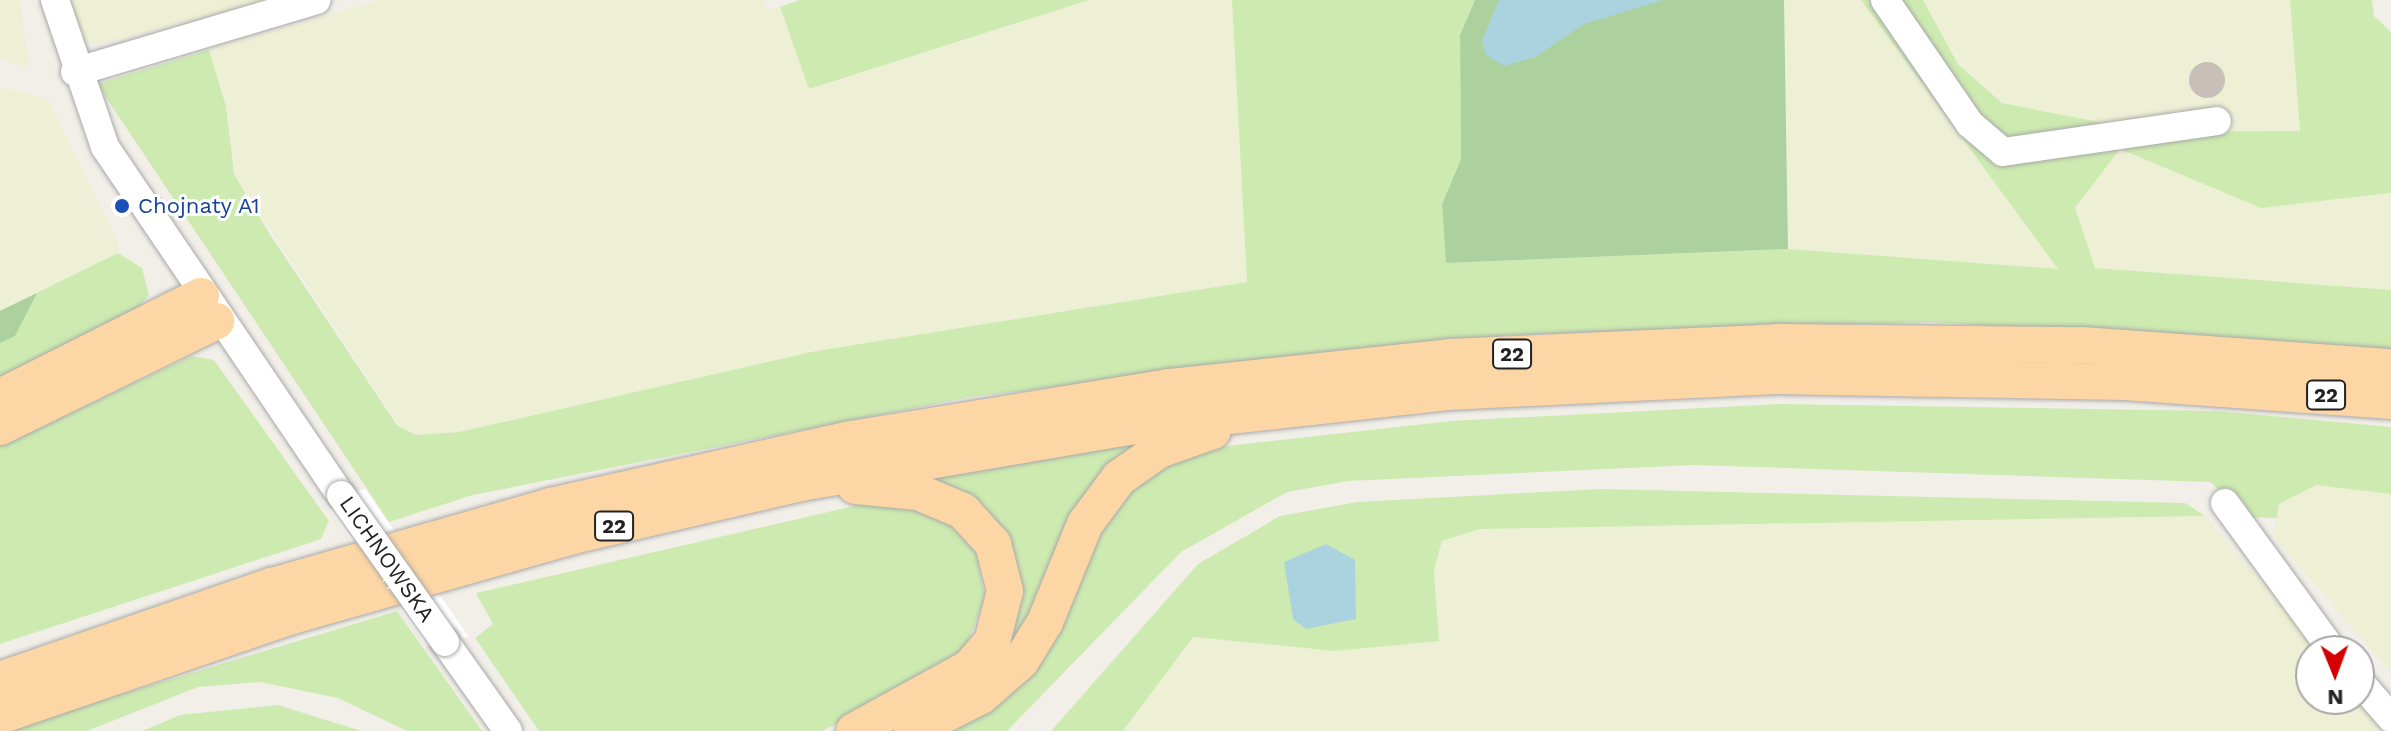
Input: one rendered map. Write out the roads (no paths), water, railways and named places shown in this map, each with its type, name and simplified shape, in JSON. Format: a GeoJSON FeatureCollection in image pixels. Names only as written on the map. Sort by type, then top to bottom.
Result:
{"type":"FeatureCollection","features":[{"type":"Feature","properties":{"kind":"main road"},"geometry":{"type":"LineString","coordinates":[[0,397],[208,308]]}},
{"type":"Feature","properties":{"kind":"main road"},"geometry":{"type":"LineString","coordinates":[[0,427],[208,308]]}},
{"type":"Feature","properties":{"kind":"main road","name":"22"},"geometry":{"type":"LineString","coordinates":[[0,680],[17,669],[272,586],[551,506],[851,439],[1183,386],[1450,357],[1765,342],[2082,345],[2391,367]]}},
{"type":"Feature","properties":{"kind":"main road","name":"22"},"geometry":{"type":"LineString","coordinates":[[0,716],[394,585],[801,483],[1275,409],[1589,383],[1852,375],[2125,382],[2391,401]]}},
{"type":"Feature","properties":{"kind":"main road"},"geometry":{"type":"LineString","coordinates":[[912,731],[981,696],[1021,661],[1045,622],[1085,524],[1129,469],[1159,450],[1275,409]]}},
{"type":"Feature","properties":{"kind":"main road","name":"22"},"geometry":{"type":"LineString","coordinates":[[801,483],[918,492],[963,511],[993,544],[1005,591],[992,642],[969,668],[854,731]]}},
{"type":"Feature","properties":{"kind":"street","name":"LICHNOWSKA"},"geometry":{"type":"LineString","coordinates":[[55,0],[75,72],[105,147],[208,308],[508,731]]}},
{"type":"Feature","properties":{"kind":"street"},"geometry":{"type":"LineString","coordinates":[[75,72],[317,0]]}},
{"type":"Feature","properties":{"kind":"street"},"geometry":{"type":"LineString","coordinates":[[1885,0],[1970,124],[2003,152],[2217,121]]}},
{"type":"Feature","properties":{"kind":"street"},"geometry":{"type":"LineString","coordinates":[[2225,503],[2321,635]]}},
{"type":"Feature","properties":{"kind":"street"},"geometry":{"type":"LineString","coordinates":[[2375,700],[2391,718]]}},
{"type":"Feature","properties":{"kind":"water"},"geometry":{"type":"Polygon","coordinates":[[[1499,0],[1663,0],[1584,24],[1535,57],[1504,66],[1486,55],[1482,41],[1499,0]]]}},
{"type":"Feature","properties":{"kind":"water"},"geometry":{"type":"Polygon","coordinates":[[[1326,544],[1355,560],[1356,619],[1306,629],[1293,619],[1284,562],[1326,544]]]}},
{"type":"Feature","properties":{"kind":"place","name":"Chojnaty A1"},"geometry":{"type":"Point","coordinates":[122,206]}}]}
